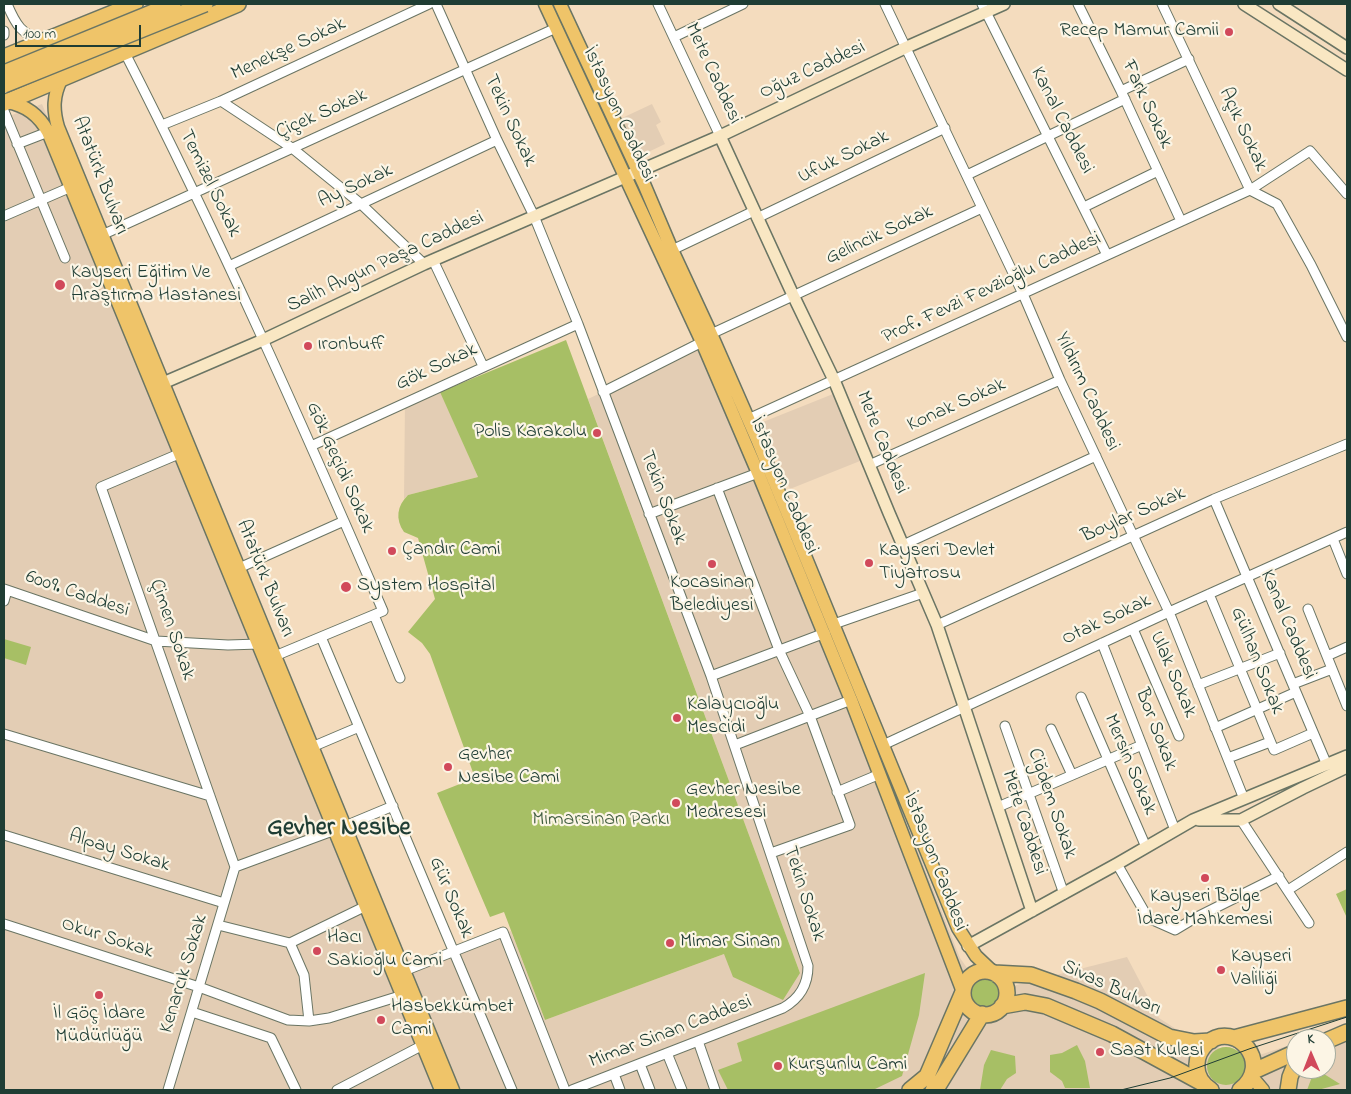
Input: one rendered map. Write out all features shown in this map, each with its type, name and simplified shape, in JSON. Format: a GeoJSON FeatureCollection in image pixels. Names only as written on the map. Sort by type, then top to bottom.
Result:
{"type":"FeatureCollection","features":[{"type":"Feature","properties":{"kind":"highway"},"geometry":{"type":"LineString","coordinates":[[4,56],[135,4]]}},
{"type":"Feature","properties":{"kind":"highway"},"geometry":{"type":"LineString","coordinates":[[4,73],[173,4]]}},
{"type":"Feature","properties":{"kind":"highway"},"geometry":{"type":"LineString","coordinates":[[4,85],[205,4]]}},
{"type":"Feature","properties":{"kind":"highway"},"geometry":{"type":"LineString","coordinates":[[4,105],[238,4]]}},
{"type":"Feature","properties":{"kind":"highway"},"geometry":{"type":"LineString","coordinates":[[83,25],[75,36],[76,50],[86,60],[94,63],[104,62]]}},
{"type":"Feature","properties":{"kind":"highway"},"geometry":{"type":"LineString","coordinates":[[47,39],[61,43],[70,54],[70,69],[61,80]]}},
{"type":"Feature","properties":{"kind":"highway"},"geometry":{"type":"LineString","coordinates":[[910,1090],[927,1076],[966,983],[972,976],[980,972],[994,973],[1002,979],[1006,988],[1006,998],[1002,1006],[995,1012],[982,1014],[973,1011],[967,1005],[963,992]]}},
{"type":"Feature","properties":{"kind":"highway","name":"Sivas Bulvarı"},"geometry":{"type":"LineString","coordinates":[[994,973],[1031,975],[1076,991],[1100,1001],[1169,1037],[1194,1042],[1210,1041],[1222,1037],[1234,1038]]}},
{"type":"Feature","properties":{"kind":"highway","name":"Sivas Bulvarı"},"geometry":{"type":"LineString","coordinates":[[1002,1006],[1025,1002],[1046,1006],[1112,1034],[1207,1087]]}},
{"type":"Feature","properties":{"kind":"highway"},"geometry":{"type":"LineString","coordinates":[[1234,1038],[1347,1008]]}},
{"type":"Feature","properties":{"kind":"highway"},"geometry":{"type":"LineString","coordinates":[[932,1090],[938,1086],[982,1014]]}},
{"type":"Feature","properties":{"kind":"highway"},"geometry":{"type":"LineString","coordinates":[[1234,1038],[1244,1044],[1252,1053],[1253,1074]]}},
{"type":"Feature","properties":{"kind":"highway"},"geometry":{"type":"LineString","coordinates":[[1207,1087],[1198,1073],[1197,1060],[1202,1049],[1210,1041]]}},
{"type":"Feature","properties":{"kind":"highway"},"geometry":{"type":"LineString","coordinates":[[1240,1090],[1253,1074],[1286,1057]]}},
{"type":"Feature","properties":{"kind":"main road","name":"İstasyon Caddesi"},"geometry":{"type":"LineString","coordinates":[[545,4],[624,176],[748,419],[829,629],[851,700],[963,992]]}},
{"type":"Feature","properties":{"kind":"main road","name":"İstasyon Caddesi"},"geometry":{"type":"LineString","coordinates":[[560,4],[672,250],[758,473],[883,745],[958,928],[968,946],[994,973]]}},
{"type":"Feature","properties":{"kind":"main road","name":"Atatürk Bulvarı"},"geometry":{"type":"LineString","coordinates":[[61,80],[54,102],[56,119],[312,747],[366,906],[442,1090]]}},
{"type":"Feature","properties":{"kind":"main road","name":"Atatürk Bulvarı"},"geometry":{"type":"LineString","coordinates":[[4,105],[21,106],[34,114],[48,132],[258,644],[404,971],[453,1090]]}},
{"type":"Feature","properties":{"kind":"main road"},"geometry":{"type":"LineString","coordinates":[[1253,1074],[1263,1090]]}},
{"type":"Feature","properties":{"kind":"street"},"geometry":{"type":"LineString","coordinates":[[8,4],[14,21],[22,30],[31,36],[47,39]]}},
{"type":"Feature","properties":{"kind":"street","name":"Menekşe Sokak"},"geometry":{"type":"LineString","coordinates":[[162,126],[221,101],[429,4]]}},
{"type":"Feature","properties":{"kind":"street","name":"Tekin Sokak"},"geometry":{"type":"LineString","coordinates":[[436,4],[497,140],[534,216],[578,324],[711,676],[735,745],[808,966],[807,978],[802,990],[794,1000],[783,1008]]}},
{"type":"Feature","properties":{"kind":"street","name":"Mete Caddesi"},"geometry":{"type":"LineString","coordinates":[[658,4],[834,380],[937,625],[1032,911]]}},
{"type":"Feature","properties":{"kind":"street"},"geometry":{"type":"LineString","coordinates":[[674,37],[743,4]]}},
{"type":"Feature","properties":{"kind":"street","name":"Yıldırım Caddesi"},"geometry":{"type":"LineString","coordinates":[[885,4],[967,174],[1023,294],[1060,380],[1169,612],[1244,799]]}},
{"type":"Feature","properties":{"kind":"street","name":"Oğuz Caddesi"},"geometry":{"type":"LineString","coordinates":[[624,176],[720,136],[984,8],[1004,4]]}},
{"type":"Feature","properties":{"kind":"street","name":"Fark Sokak"},"geometry":{"type":"LineString","coordinates":[[1078,4],[1123,95],[1181,221]]}},
{"type":"Feature","properties":{"kind":"street","name":"Açık Sokak"},"geometry":{"type":"LineString","coordinates":[[1162,4],[1250,190],[1277,204],[1311,265],[1347,337]]}},
{"type":"Feature","properties":{"kind":"street"},"geometry":{"type":"LineString","coordinates":[[1244,4],[1347,70]]}},
{"type":"Feature","properties":{"kind":"street"},"geometry":{"type":"LineString","coordinates":[[1279,4],[1347,48]]}},
{"type":"Feature","properties":{"kind":"street","name":"Kanal Caddesi"},"geometry":{"type":"LineString","coordinates":[[984,8],[1107,255]]}},
{"type":"Feature","properties":{"kind":"street","name":"Çiçek Sokak"},"geometry":{"type":"LineString","coordinates":[[102,234],[556,28]]}},
{"type":"Feature","properties":{"kind":"street","name":"Temizel Sokak"},"geometry":{"type":"LineString","coordinates":[[124,53],[195,192],[263,340]]}},
{"type":"Feature","properties":{"kind":"street"},"geometry":{"type":"LineString","coordinates":[[967,174],[1048,136],[1189,60]]}},
{"type":"Feature","properties":{"kind":"street"},"geometry":{"type":"LineString","coordinates":[[221,101],[292,148],[428,262],[483,366]]}},
{"type":"Feature","properties":{"kind":"street"},"geometry":{"type":"LineString","coordinates":[[4,105],[17,144],[65,258]]}},
{"type":"Feature","properties":{"kind":"street","name":"Ufuk Sokak"},"geometry":{"type":"LineString","coordinates":[[672,250],[756,215],[945,128]]}},
{"type":"Feature","properties":{"kind":"street"},"geometry":{"type":"LineString","coordinates":[[17,144],[48,132]]}},
{"type":"Feature","properties":{"kind":"street","name":"Ay Sokak"},"geometry":{"type":"LineString","coordinates":[[228,266],[497,140]]}},
{"type":"Feature","properties":{"kind":"street","name":"Prof. Fevzi Fevzioğlu Caddesi"},"geometry":{"type":"LineString","coordinates":[[748,419],[1250,190],[1310,151],[1347,194]]}},
{"type":"Feature","properties":{"kind":"street"},"geometry":{"type":"LineString","coordinates":[[1084,207],[1158,172]]}},
{"type":"Feature","properties":{"kind":"street","name":"Salih Avgun Paşa Caddesi"},"geometry":{"type":"LineString","coordinates":[[162,383],[263,340],[428,262],[624,176]]}},
{"type":"Feature","properties":{"kind":"street"},"geometry":{"type":"LineString","coordinates":[[4,216],[71,187]]}},
{"type":"Feature","properties":{"kind":"street","name":"Gelincik Sokak"},"geometry":{"type":"LineString","coordinates":[[603,392],[793,295],[982,208]]}},
{"type":"Feature","properties":{"kind":"street","name":"Gök Sokak"},"geometry":{"type":"LineString","coordinates":[[311,446],[578,324]]}},
{"type":"Feature","properties":{"kind":"street","name":"Gök Geçidi Sokak"},"geometry":{"type":"LineString","coordinates":[[263,340],[383,611],[374,615]]}},
{"type":"Feature","properties":{"kind":"street","name":"Konak Sokak"},"geometry":{"type":"LineString","coordinates":[[869,464],[1060,380]]}},
{"type":"Feature","properties":{"kind":"street","name":"Boylar Sokak"},"geometry":{"type":"LineString","coordinates":[[937,625],[1214,499],[1347,444]]}},
{"type":"Feature","properties":{"kind":"street","name":"Çimen Sokak"},"geometry":{"type":"LineString","coordinates":[[181,453],[101,487],[235,867]]}},
{"type":"Feature","properties":{"kind":"street"},"geometry":{"type":"LineString","coordinates":[[903,545],[1096,456]]}},
{"type":"Feature","properties":{"kind":"street"},"geometry":{"type":"LineString","coordinates":[[649,514],[758,473]]}},
{"type":"Feature","properties":{"kind":"street"},"geometry":{"type":"LineString","coordinates":[[718,488],[779,650],[810,716],[850,825],[771,853]]}},
{"type":"Feature","properties":{"kind":"street","name":"Kanal Caddesi"},"geometry":{"type":"LineString","coordinates":[[1214,499],[1327,764]]}},
{"type":"Feature","properties":{"kind":"street"},"geometry":{"type":"LineString","coordinates":[[239,568],[344,521]]}},
{"type":"Feature","properties":{"kind":"street","name":"Otak Sokak"},"geometry":{"type":"LineString","coordinates":[[883,745],[1169,612],[1347,532]]}},
{"type":"Feature","properties":{"kind":"street"},"geometry":{"type":"LineString","coordinates":[[1333,539],[1347,574]]}},
{"type":"Feature","properties":{"kind":"street"},"geometry":{"type":"LineString","coordinates":[[4,602],[6,590]]}},
{"type":"Feature","properties":{"kind":"street","name":"6009. Caddesi"},"geometry":{"type":"LineString","coordinates":[[6,590],[156,641],[228,645],[258,644]]}},
{"type":"Feature","properties":{"kind":"street"},"geometry":{"type":"LineString","coordinates":[[711,676],[923,593]]}},
{"type":"Feature","properties":{"kind":"street","name":"Gülhan Sokak"},"geometry":{"type":"LineString","coordinates":[[1209,594],[1270,742]]}},
{"type":"Feature","properties":{"kind":"street"},"geometry":{"type":"LineString","coordinates":[[1308,608],[1347,706]]}},
{"type":"Feature","properties":{"kind":"street"},"geometry":{"type":"LineString","coordinates":[[275,656],[374,615],[400,678]]}},
{"type":"Feature","properties":{"kind":"street","name":"Ulak Sokak"},"geometry":{"type":"LineString","coordinates":[[1133,629],[1179,736]]}},
{"type":"Feature","properties":{"kind":"street","name":"Gür Sokak"},"geometry":{"type":"LineString","coordinates":[[321,637],[512,1090]]}},
{"type":"Feature","properties":{"kind":"street","name":"Bor Sokak"},"geometry":{"type":"LineString","coordinates":[[1102,643],[1175,830]]}},
{"type":"Feature","properties":{"kind":"street"},"geometry":{"type":"LineString","coordinates":[[1327,656],[1347,647]]}},
{"type":"Feature","properties":{"kind":"street"},"geometry":{"type":"LineString","coordinates":[[1198,685],[1280,653]]}},
{"type":"Feature","properties":{"kind":"street"},"geometry":{"type":"LineString","coordinates":[[1216,728],[1257,710],[1332,669]]}},
{"type":"Feature","properties":{"kind":"street","name":"Mersin Sokak"},"geometry":{"type":"LineString","coordinates":[[1081,697],[1146,847]]}},
{"type":"Feature","properties":{"kind":"street"},"geometry":{"type":"LineString","coordinates":[[735,745],[851,700]]}},
{"type":"Feature","properties":{"kind":"street","name":"Ciğdem Sokak"},"geometry":{"type":"LineString","coordinates":[[1006,726],[1064,894]]}},
{"type":"Feature","properties":{"kind":"street"},"geometry":{"type":"LineString","coordinates":[[312,747],[359,727]]}},
{"type":"Feature","properties":{"kind":"street"},"geometry":{"type":"LineString","coordinates":[[1051,729],[1072,775]]}},
{"type":"Feature","properties":{"kind":"street"},"geometry":{"type":"LineString","coordinates":[[1228,758],[1270,742],[1274,750],[1313,733]]}},
{"type":"Feature","properties":{"kind":"street"},"geometry":{"type":"LineString","coordinates":[[4,734],[210,796]]}},
{"type":"Feature","properties":{"kind":"street"},"geometry":{"type":"LineString","coordinates":[[998,808],[1142,745]]}},
{"type":"Feature","properties":{"kind":"street"},"geometry":{"type":"LineString","coordinates":[[968,946],[1064,894],[1193,820],[1347,756]]}},
{"type":"Feature","properties":{"kind":"street"},"geometry":{"type":"LineString","coordinates":[[1193,820],[1241,820],[1347,767]]}},
{"type":"Feature","properties":{"kind":"street"},"geometry":{"type":"LineString","coordinates":[[837,792],[880,774]]}},
{"type":"Feature","properties":{"kind":"street"},"geometry":{"type":"LineString","coordinates":[[235,867],[393,806]]}},
{"type":"Feature","properties":{"kind":"street"},"geometry":{"type":"LineString","coordinates":[[1241,820],[1310,923]]}},
{"type":"Feature","properties":{"kind":"street","name":"Alpay Sokak"},"geometry":{"type":"LineString","coordinates":[[4,835],[224,903]]}},
{"type":"Feature","properties":{"kind":"street"},"geometry":{"type":"LineString","coordinates":[[1288,890],[1347,852]]}},
{"type":"Feature","properties":{"kind":"street"},"geometry":{"type":"LineString","coordinates":[[1117,864],[1148,918],[1175,930],[1279,876]]}},
{"type":"Feature","properties":{"kind":"street","name":"Kenarcık Sokak"},"geometry":{"type":"LineString","coordinates":[[168,1090],[235,867]]}},
{"type":"Feature","properties":{"kind":"street"},"geometry":{"type":"LineString","coordinates":[[218,925],[290,943],[366,906]]}},
{"type":"Feature","properties":{"kind":"street","name":"Okur Sokak"},"geometry":{"type":"LineString","coordinates":[[4,924],[200,988],[288,1020],[309,1021],[343,1014],[403,995]]}},
{"type":"Feature","properties":{"kind":"street"},"geometry":{"type":"LineString","coordinates":[[404,971],[503,932],[565,1090]]}},
{"type":"Feature","properties":{"kind":"street"},"geometry":{"type":"LineString","coordinates":[[290,943],[304,974],[309,1021]]}},
{"type":"Feature","properties":{"kind":"street","name":"Mimar Sinan Caddesi"},"geometry":{"type":"LineString","coordinates":[[572,1090],[586,1088],[614,1074],[783,1008]]}},
{"type":"Feature","properties":{"kind":"street"},"geometry":{"type":"LineString","coordinates":[[192,1012],[271,1038],[296,1090]]}},
{"type":"Feature","properties":{"kind":"street"},"geometry":{"type":"LineString","coordinates":[[698,1041],[716,1090]]}},
{"type":"Feature","properties":{"kind":"street"},"geometry":{"type":"LineString","coordinates":[[337,1090],[423,1045]]}},
{"type":"Feature","properties":{"kind":"street"},"geometry":{"type":"LineString","coordinates":[[667,1053],[682,1090]]}},
{"type":"Feature","properties":{"kind":"street"},"geometry":{"type":"LineString","coordinates":[[640,1064],[650,1090]]}},
{"type":"Feature","properties":{"kind":"street"},"geometry":{"type":"LineString","coordinates":[[614,1074],[620,1090]]}},
{"type":"Feature","properties":{"kind":"shaded area"},"geometry":{"type":"Polygon","coordinates":[[[42,104],[399,976],[511,931],[545,1020],[724,954],[800,973],[588,399],[707,342],[810,586],[960,958],[985,993],[1127,957],[1159,1018],[1185,1033],[1192,1035],[1213,1034],[1226,1066],[1286,1046],[1286,1079],[1336,1079],[1336,1029],[1334,1029],[1347,1024],[1347,1090],[4,1090],[4,118],[42,104]]]}},
{"type":"Feature","properties":{"kind":"shaded area"},"geometry":{"type":"Polygon","coordinates":[[[652,104],[661,122],[656,125],[665,144],[638,157],[620,119],[652,104]]]}},
{"type":"Feature","properties":{"kind":"shaded area"},"geometry":{"type":"Polygon","coordinates":[[[438,386],[478,477],[408,495],[404,499],[405,402],[438,386]]]}},
{"type":"Feature","properties":{"kind":"shaded area"},"geometry":{"type":"Polygon","coordinates":[[[833,394],[860,461],[790,489],[763,422],[833,394]]]}},
{"type":"Feature","properties":{"kind":"green space","name":"Mimarsinan Parkı"},"geometry":{"type":"Polygon","coordinates":[[[566,340],[800,973],[783,1000],[733,977],[724,954],[545,1020],[504,912],[490,917],[437,793],[475,778],[430,654],[422,643],[408,632],[435,599],[418,538],[404,532],[399,522],[398,513],[401,504],[408,495],[478,477],[440,392],[566,340]]]}},
{"type":"Feature","properties":{"kind":"green space"},"geometry":{"type":"Polygon","coordinates":[[[4,639],[31,647],[26,665],[4,658],[4,639]]]}},
{"type":"Feature","properties":{"kind":"green space"},"geometry":{"type":"Polygon","coordinates":[[[1347,889],[1347,918],[1336,894],[1347,889]]]}},
{"type":"Feature","properties":{"kind":"green space"},"geometry":{"type":"Polygon","coordinates":[[[925,973],[919,1015],[902,1076],[873,1090],[728,1090],[718,1070],[742,1061],[737,1043],[925,973]]]}},
{"type":"Feature","properties":{"kind":"green space"},"geometry":{"type":"Polygon","coordinates":[[[985,979],[995,983],[999,993],[995,1003],[985,1007],[975,1003],[971,993],[975,983],[985,979]]]}},
{"type":"Feature","properties":{"kind":"green space"},"geometry":{"type":"Polygon","coordinates":[[[1077,1045],[1085,1061],[1090,1088],[1065,1088],[1062,1081],[1050,1072],[1050,1055],[1062,1053],[1077,1045]]]}},
{"type":"Feature","properties":{"kind":"green space"},"geometry":{"type":"Polygon","coordinates":[[[1226,1047],[1239,1053],[1245,1066],[1239,1079],[1226,1085],[1213,1079],[1207,1066],[1213,1053],[1226,1047]]]}},
{"type":"Feature","properties":{"kind":"green space"},"geometry":{"type":"Polygon","coordinates":[[[991,1050],[1015,1056],[1016,1073],[1007,1079],[1000,1090],[980,1090],[984,1065],[991,1050]]]}},
{"type":"Feature","properties":{"kind":"green space"},"geometry":{"type":"Polygon","coordinates":[[[1311,1079],[1332,1079],[1340,1084],[1318,1090],[1307,1090],[1311,1079]]]}},
{"type":"Feature","properties":{"kind":"tram line"},"geometry":{"type":"LineString","coordinates":[[1121,1090],[1170,1078],[1249,1049],[1347,1017]]}},
{"type":"Feature","properties":{"kind":"place","name":"Recep Mamur Camii"},"geometry":{"type":"Point","coordinates":[1229,32]}},
{"type":"Feature","properties":{"kind":"place","name":"Kayseri Eğitim Ve Araştırma Hastanesi"},"geometry":{"type":"Point","coordinates":[60,285]}},
{"type":"Feature","properties":{"kind":"place","name":"ıronbuff"},"geometry":{"type":"Point","coordinates":[308,346]}},
{"type":"Feature","properties":{"kind":"place","name":"Polis Karakolu"},"geometry":{"type":"Point","coordinates":[597,433]}},
{"type":"Feature","properties":{"kind":"place","name":"Çandır Cami"},"geometry":{"type":"Point","coordinates":[392,551]}},
{"type":"Feature","properties":{"kind":"place","name":"Kayseri Devlet Tiyatrosu"},"geometry":{"type":"Point","coordinates":[869,563]}},
{"type":"Feature","properties":{"kind":"place","name":"Kocasinan Belediyesi"},"geometry":{"type":"Point","coordinates":[712,564]}},
{"type":"Feature","properties":{"kind":"place","name":"System Hospital"},"geometry":{"type":"Point","coordinates":[346,587]}},
{"type":"Feature","properties":{"kind":"place","name":"Kalaycıoğlu Mescidi"},"geometry":{"type":"Point","coordinates":[677,718]}},
{"type":"Feature","properties":{"kind":"place","name":"Gevher Nesibe Cami"},"geometry":{"type":"Point","coordinates":[448,767]}},
{"type":"Feature","properties":{"kind":"place","name":"Gevher Nesibe Medresesi"},"geometry":{"type":"Point","coordinates":[676,803]}},
{"type":"Feature","properties":{"kind":"place","name":"Kayseri Bölge İdare Mahkemesi"},"geometry":{"type":"Point","coordinates":[1205,878]}},
{"type":"Feature","properties":{"kind":"place","name":"Mimar Sinan"},"geometry":{"type":"Point","coordinates":[670,943]}},
{"type":"Feature","properties":{"kind":"place","name":"Hacı Sakioğlu Cami"},"geometry":{"type":"Point","coordinates":[317,951]}},
{"type":"Feature","properties":{"kind":"place","name":"Kayseri Valiliği"},"geometry":{"type":"Point","coordinates":[1221,970]}},
{"type":"Feature","properties":{"kind":"place","name":"İl Göç İdare Müdürlüğü"},"geometry":{"type":"Point","coordinates":[99,995]}},
{"type":"Feature","properties":{"kind":"place","name":"Hasbekkümbet Cami"},"geometry":{"type":"Point","coordinates":[381,1020]}},
{"type":"Feature","properties":{"kind":"place","name":"Saat Kulesi"},"geometry":{"type":"Point","coordinates":[1100,1052]}},
{"type":"Feature","properties":{"kind":"place","name":"Kurşunlu Cami"},"geometry":{"type":"Point","coordinates":[778,1066]}},
{"type":"Feature","properties":{"kind":"district","name":"Gevher Nesibe"},"geometry":{"type":"Point","coordinates":[339,830]}}]}
